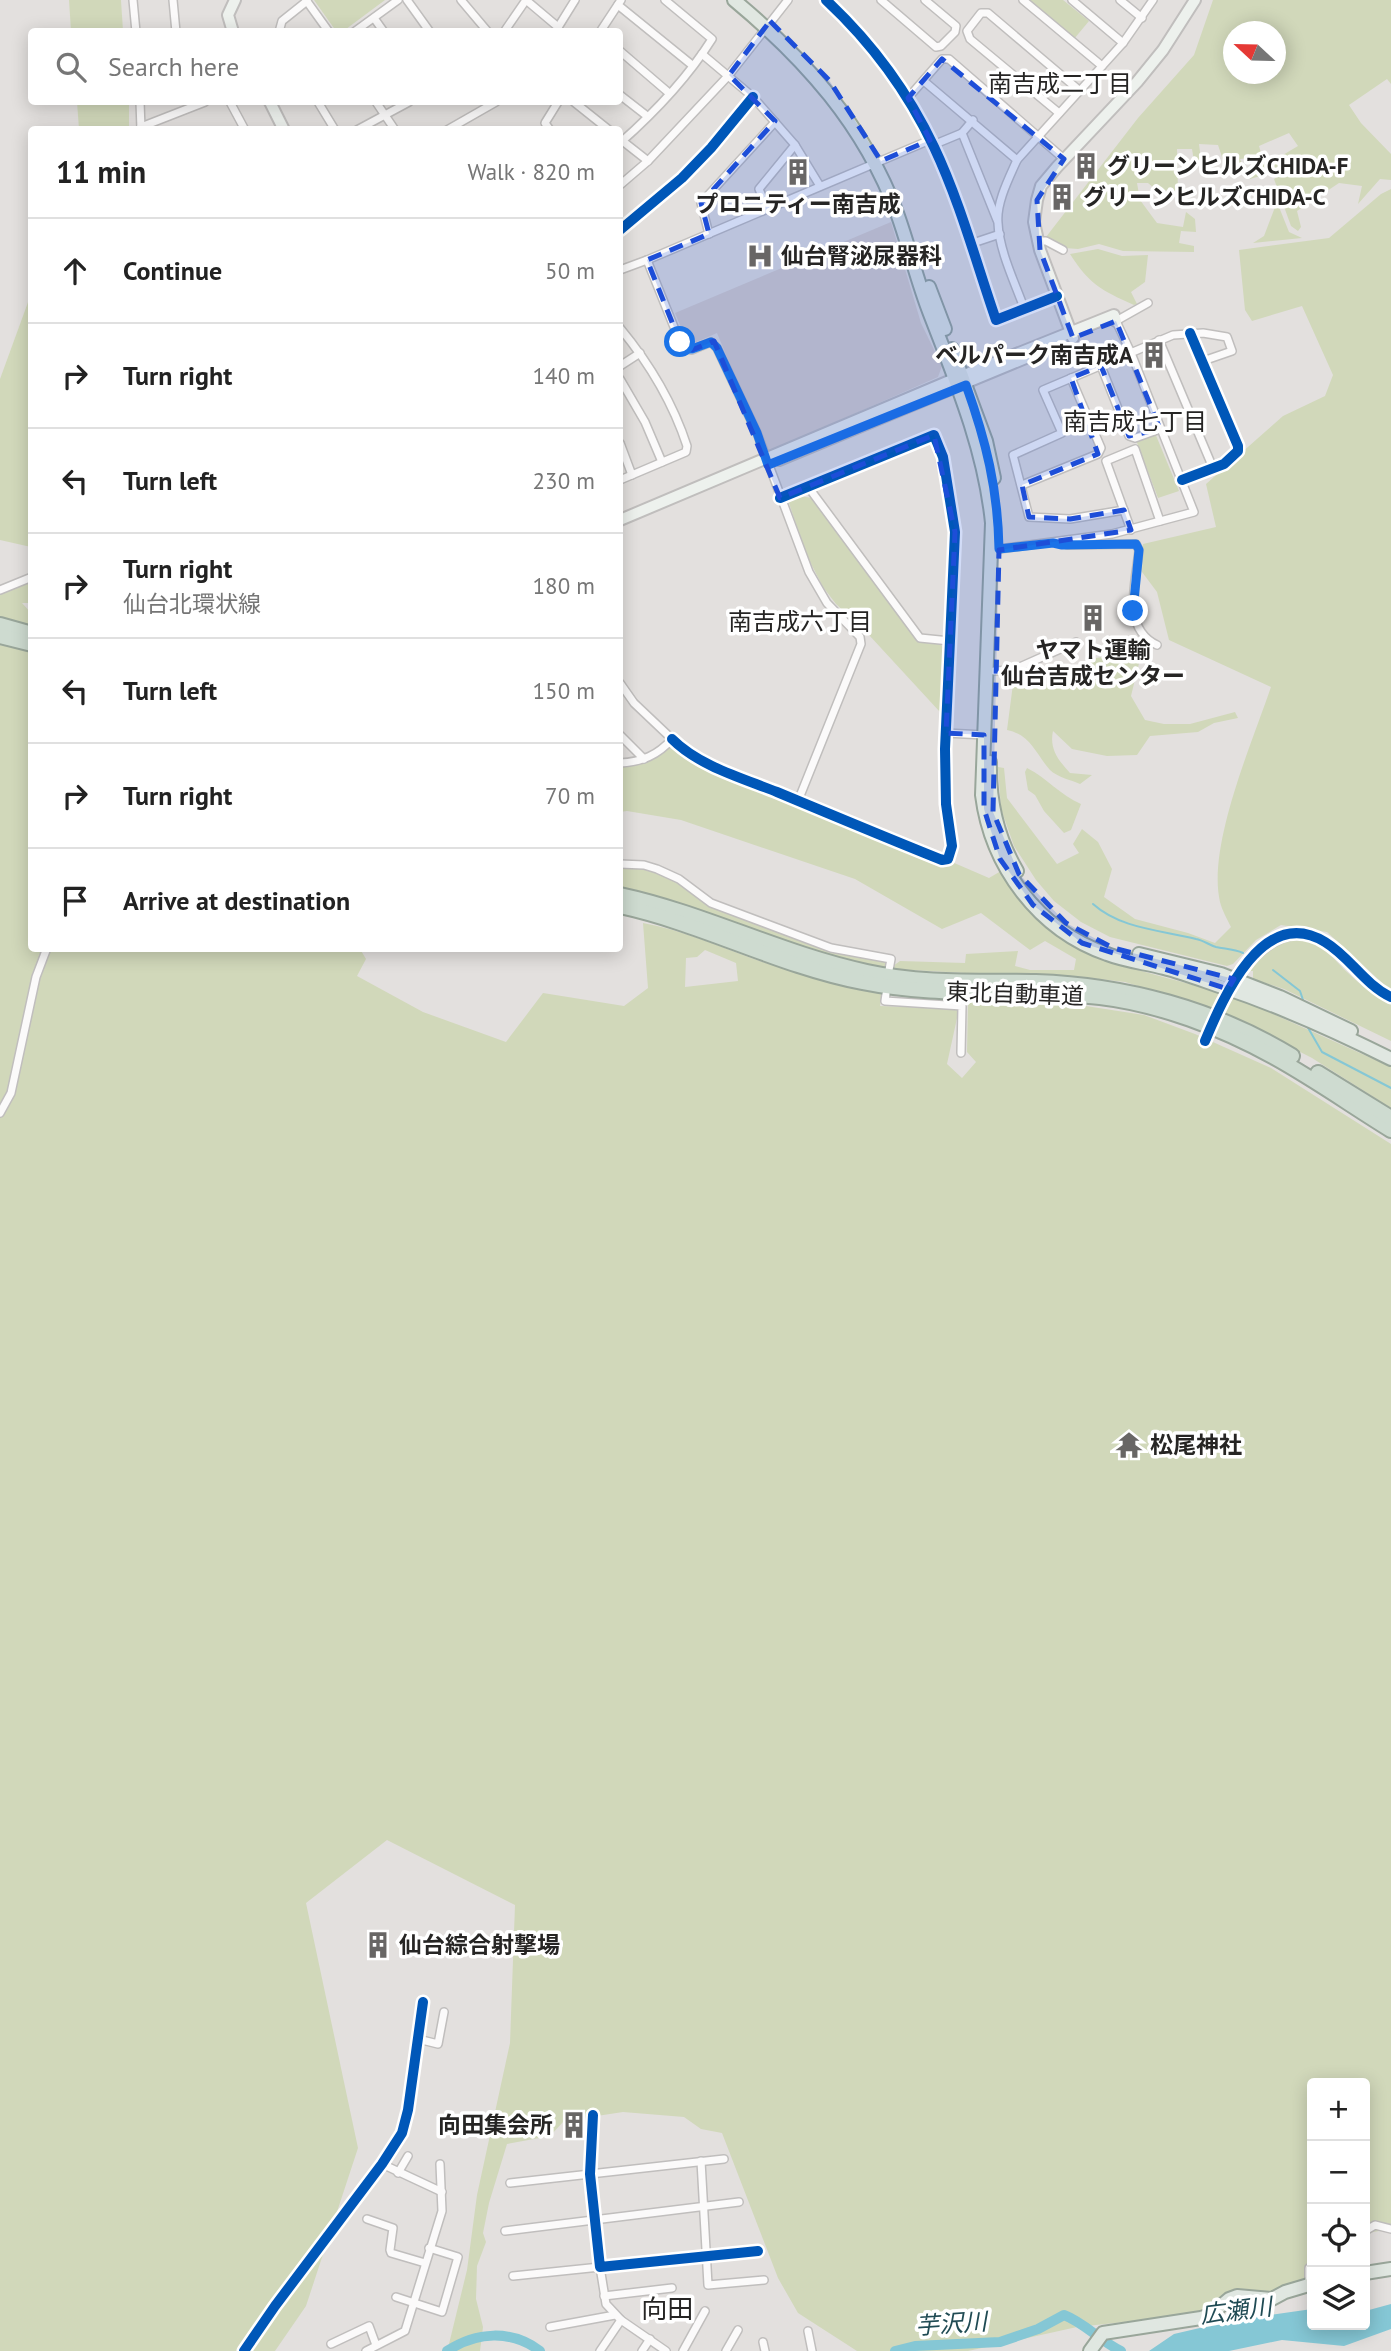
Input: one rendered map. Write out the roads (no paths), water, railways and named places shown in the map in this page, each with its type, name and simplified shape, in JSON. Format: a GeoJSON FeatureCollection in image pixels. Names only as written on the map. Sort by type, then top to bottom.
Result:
{"type":"FeatureCollection","features":[{"type":"Feature","properties":{"kind":"highway"},"geometry":{"type":"LineString","coordinates":[[0,625],[28,633]]}},
{"type":"Feature","properties":{"kind":"highway"},"geometry":{"type":"LineString","coordinates":[[0,636],[28,643]]}},
{"type":"Feature","properties":{"kind":"highway","name":"東北自動車道"},"geometry":{"type":"LineString","coordinates":[[623,896],[671,907],[797,953],[869,973],[936,981],[1088,986],[1176,1004],[1257,1036],[1391,1118]]}},
{"type":"Feature","properties":{"kind":"highway","name":"東北自動車道"},"geometry":{"type":"LineString","coordinates":[[623,907],[681,922],[794,963],[863,983],[939,992],[1026,992],[1101,997],[1167,1013],[1232,1036],[1275,1057],[1391,1130]]}},
{"type":"Feature","properties":{"kind":"main road"},"geometry":{"type":"LineString","coordinates":[[734,0],[805,53],[829,80],[867,135],[877,162],[903,211],[960,382],[991,465],[997,505],[999,549],[990,776],[993,812],[1006,851],[1029,888],[1059,918],[1093,939],[1114,948],[1181,963],[1281,1002],[1391,1059]]}},
{"type":"Feature","properties":{"kind":"main road"},"geometry":{"type":"LineString","coordinates":[[746,0],[768,24]]}},
{"type":"Feature","properties":{"kind":"main road"},"geometry":{"type":"LineString","coordinates":[[960,382],[984,470],[992,523],[981,778],[986,822],[1000,859],[1014,883],[1033,905],[1062,930],[1094,949],[1231,984]]}},
{"type":"Feature","properties":{"kind":"main road"},"geometry":{"type":"LineString","coordinates":[[1321,1022],[1391,1050]]}},
{"type":"Feature","properties":{"kind":"main road"},"geometry":{"type":"LineString","coordinates":[[1370,2272],[1391,2269]]}},
{"type":"Feature","properties":{"kind":"main road"},"geometry":{"type":"LineString","coordinates":[[1090,2351],[1103,2333],[1201,2318],[1210,2315],[1228,2299],[1237,2296],[1272,2299],[1307,2285]]}},
{"type":"Feature","properties":{"kind":"street"},"geometry":{"type":"LineString","coordinates":[[133,0],[136,28]]}},
{"type":"Feature","properties":{"kind":"street"},"geometry":{"type":"LineString","coordinates":[[173,0],[176,28]]}},
{"type":"Feature","properties":{"kind":"street"},"geometry":{"type":"LineString","coordinates":[[232,28],[228,15],[235,0]]}},
{"type":"Feature","properties":{"kind":"street"},"geometry":{"type":"LineString","coordinates":[[280,28],[282,21],[306,0],[325,28]]}},
{"type":"Feature","properties":{"kind":"street"},"geometry":{"type":"LineString","coordinates":[[360,28],[398,0]]}},
{"type":"Feature","properties":{"kind":"street"},"geometry":{"type":"LineString","coordinates":[[407,0],[427,28]]}},
{"type":"Feature","properties":{"kind":"street"},"geometry":{"type":"LineString","coordinates":[[461,0],[485,28]]}},
{"type":"Feature","properties":{"kind":"street"},"geometry":{"type":"LineString","coordinates":[[507,28],[526,0],[555,28]]}},
{"type":"Feature","properties":{"kind":"street"},"geometry":{"type":"LineString","coordinates":[[557,28],[575,0]]}},
{"type":"Feature","properties":{"kind":"street"},"geometry":{"type":"LineString","coordinates":[[623,137],[669,93],[712,39],[665,0]]}},
{"type":"Feature","properties":{"kind":"street"},"geometry":{"type":"LineString","coordinates":[[623,182],[648,161],[729,75],[788,0]]}},
{"type":"Feature","properties":{"kind":"street"},"geometry":{"type":"LineString","coordinates":[[881,0],[936,47],[941,46],[955,32],[956,26],[925,0]]}},
{"type":"Feature","properties":{"kind":"street"},"geometry":{"type":"LineString","coordinates":[[1023,0],[1102,66]]}},
{"type":"Feature","properties":{"kind":"street"},"geometry":{"type":"LineString","coordinates":[[1072,0],[1123,43]]}},
{"type":"Feature","properties":{"kind":"street"},"geometry":{"type":"LineString","coordinates":[[1120,0],[1142,18]]}},
{"type":"Feature","properties":{"kind":"street"},"geometry":{"type":"LineString","coordinates":[[998,222],[1009,178],[1017,160],[1123,43],[1153,0]]}},
{"type":"Feature","properties":{"kind":"street"},"geometry":{"type":"LineString","coordinates":[[1072,335],[1038,241],[1034,222],[1041,186],[1137,82],[1163,50],[1195,0]]}},
{"type":"Feature","properties":{"kind":"street"},"geometry":{"type":"LineString","coordinates":[[830,1],[881,59],[908,98],[932,142],[947,177],[996,320],[1057,296]]}},
{"type":"Feature","properties":{"kind":"street"},"geometry":{"type":"LineString","coordinates":[[603,28],[620,2],[692,65]]}},
{"type":"Feature","properties":{"kind":"street"},"geometry":{"type":"LineString","coordinates":[[1059,113],[970,39],[967,31],[981,13],[988,13],[1080,90]]}},
{"type":"Feature","properties":{"kind":"street"},"geometry":{"type":"LineString","coordinates":[[374,18],[381,28]]}},
{"type":"Feature","properties":{"kind":"street"},"geometry":{"type":"LineString","coordinates":[[623,54],[669,93]]}},
{"type":"Feature","properties":{"kind":"street"},"geometry":{"type":"LineString","coordinates":[[702,54],[729,75],[775,121],[795,145],[820,186]]}},
{"type":"Feature","properties":{"kind":"street"},"geometry":{"type":"LineString","coordinates":[[908,98],[943,59],[949,59],[1064,159]]}},
{"type":"Feature","properties":{"kind":"street"},"geometry":{"type":"LineString","coordinates":[[925,82],[1017,160]]}},
{"type":"Feature","properties":{"kind":"street"},"geometry":{"type":"LineString","coordinates":[[623,97],[647,116]]}},
{"type":"Feature","properties":{"kind":"street"},"geometry":{"type":"LineString","coordinates":[[623,227],[682,178],[711,148],[752,97]]}},
{"type":"Feature","properties":{"kind":"street"},"geometry":{"type":"LineString","coordinates":[[140,105],[141,126]]}},
{"type":"Feature","properties":{"kind":"street"},"geometry":{"type":"LineString","coordinates":[[146,126],[198,105]]}},
{"type":"Feature","properties":{"kind":"street"},"geometry":{"type":"LineString","coordinates":[[232,105],[243,126]]}},
{"type":"Feature","properties":{"kind":"street"},"geometry":{"type":"LineString","coordinates":[[272,105],[282,126]]}},
{"type":"Feature","properties":{"kind":"street"},"geometry":{"type":"LineString","coordinates":[[320,105],[333,126]]}},
{"type":"Feature","properties":{"kind":"street"},"geometry":{"type":"LineString","coordinates":[[378,105],[392,126]]}},
{"type":"Feature","properties":{"kind":"street"},"geometry":{"type":"LineString","coordinates":[[364,126],[403,105]]}},
{"type":"Feature","properties":{"kind":"street"},"geometry":{"type":"LineString","coordinates":[[455,126],[482,105]]}},
{"type":"Feature","properties":{"kind":"street"},"geometry":{"type":"LineString","coordinates":[[548,126],[545,122],[556,105]]}},
{"type":"Feature","properties":{"kind":"street"},"geometry":{"type":"LineString","coordinates":[[578,105],[604,126]]}},
{"type":"Feature","properties":{"kind":"street"},"geometry":{"type":"LineString","coordinates":[[623,269],[877,162],[962,133],[973,120]]}},
{"type":"Feature","properties":{"kind":"street"},"geometry":{"type":"LineString","coordinates":[[709,234],[701,203],[775,121]]}},
{"type":"Feature","properties":{"kind":"street"},"geometry":{"type":"LineString","coordinates":[[962,133],[998,222],[1024,308]]}},
{"type":"Feature","properties":{"kind":"street"},"geometry":{"type":"LineString","coordinates":[[623,142],[648,161]]}},
{"type":"Feature","properties":{"kind":"street"},"geometry":{"type":"LineString","coordinates":[[766,208],[760,189],[795,145]]}},
{"type":"Feature","properties":{"kind":"street"},"geometry":{"type":"LineString","coordinates":[[970,244],[1000,234]]}},
{"type":"Feature","properties":{"kind":"street"},"geometry":{"type":"LineString","coordinates":[[1038,241],[1046,241],[1063,250]]}},
{"type":"Feature","properties":{"kind":"street"},"geometry":{"type":"LineString","coordinates":[[648,260],[680,342],[686,349],[711,342],[717,348],[757,433],[809,572],[837,614],[860,637],[861,643],[798,801]]}},
{"type":"Feature","properties":{"kind":"street"},"geometry":{"type":"LineString","coordinates":[[623,519],[1072,335],[1116,321],[1148,303]]}},
{"type":"Feature","properties":{"kind":"street"},"geometry":{"type":"LineString","coordinates":[[999,549],[1131,530],[1194,512],[1116,321]]}},
{"type":"Feature","properties":{"kind":"street"},"geometry":{"type":"LineString","coordinates":[[623,332],[640,353],[664,393],[687,446],[686,452],[623,479]]}},
{"type":"Feature","properties":{"kind":"street"},"geometry":{"type":"LineString","coordinates":[[1182,481],[1224,464],[1238,451],[1190,333]]}},
{"type":"Feature","properties":{"kind":"street"},"geometry":{"type":"LineString","coordinates":[[1124,510],[1070,519],[1029,517],[1013,455],[1062,433],[1043,390],[1173,335],[1190,333],[1227,337],[1233,351],[1203,361]]}},
{"type":"Feature","properties":{"kind":"street"},"geometry":{"type":"LineString","coordinates":[[1159,340],[1213,468]]}},
{"type":"Feature","properties":{"kind":"street"},"geometry":{"type":"LineString","coordinates":[[623,364],[640,353]]}},
{"type":"Feature","properties":{"kind":"street"},"geometry":{"type":"LineString","coordinates":[[1101,366],[1129,436],[1135,438],[1160,429]]}},
{"type":"Feature","properties":{"kind":"street"},"geometry":{"type":"LineString","coordinates":[[1022,485],[1098,454],[1101,448],[1072,378]]}},
{"type":"Feature","properties":{"kind":"street"},"geometry":{"type":"LineString","coordinates":[[623,384],[645,422],[662,462]]}},
{"type":"Feature","properties":{"kind":"street"},"geometry":{"type":"LineString","coordinates":[[623,687],[634,703],[682,749],[715,767],[931,856],[948,859],[953,846],[946,804],[946,733],[954,532],[943,457],[934,435],[780,498]]}},
{"type":"Feature","properties":{"kind":"street"},"geometry":{"type":"LineString","coordinates":[[1131,530],[1106,461],[1135,450],[1160,521]]}},
{"type":"Feature","properties":{"kind":"street"},"geometry":{"type":"LineString","coordinates":[[623,451],[632,475]]}},
{"type":"Feature","properties":{"kind":"street"},"geometry":{"type":"LineString","coordinates":[[623,526],[767,461]]}},
{"type":"Feature","properties":{"kind":"street"},"geometry":{"type":"LineString","coordinates":[[809,488],[920,638],[950,641]]}},
{"type":"Feature","properties":{"kind":"street"},"geometry":{"type":"LineString","coordinates":[[1053,543],[1136,544],[1139,550],[1133,611],[1137,629],[1157,645]]}},
{"type":"Feature","properties":{"kind":"street"},"geometry":{"type":"LineString","coordinates":[[0,590],[28,579]]}},
{"type":"Feature","properties":{"kind":"street"},"geometry":{"type":"LineString","coordinates":[[994,671],[1013,670],[1076,642]]}},
{"type":"Feature","properties":{"kind":"street"},"geometry":{"type":"LineString","coordinates":[[946,733],[984,735]]}},
{"type":"Feature","properties":{"kind":"street"},"geometry":{"type":"LineString","coordinates":[[623,738],[643,759]]}},
{"type":"Feature","properties":{"kind":"street"},"geometry":{"type":"LineString","coordinates":[[623,762],[643,759],[662,751],[672,738]]}},
{"type":"Feature","properties":{"kind":"street"},"geometry":{"type":"LineString","coordinates":[[623,864],[644,865],[657,869],[679,879],[711,903],[831,948],[891,959],[889,970]]}},
{"type":"Feature","properties":{"kind":"street"},"geometry":{"type":"LineString","coordinates":[[1205,1041],[1231,984],[1262,946],[1274,939],[1297,934],[1325,942],[1370,985],[1391,998]]}},
{"type":"Feature","properties":{"kind":"street"},"geometry":{"type":"LineString","coordinates":[[0,1113],[11,1093],[36,977],[45,952]]}},
{"type":"Feature","properties":{"kind":"street"},"geometry":{"type":"LineString","coordinates":[[886,994],[885,1001],[962,1006],[961,1053]]}},
{"type":"Feature","properties":{"kind":"street"},"geometry":{"type":"LineString","coordinates":[[244,2351],[382,2165],[402,2133],[407,2122],[423,2002]]}},
{"type":"Feature","properties":{"kind":"street"},"geometry":{"type":"LineString","coordinates":[[418,2039],[438,2044],[444,2012]]}},
{"type":"Feature","properties":{"kind":"street"},"geometry":{"type":"LineString","coordinates":[[593,2115],[590,2174],[593,2220],[606,2304],[618,2318],[666,2351]]}},
{"type":"Feature","properties":{"kind":"street"},"geometry":{"type":"LineString","coordinates":[[398,2173],[408,2156]]}},
{"type":"Feature","properties":{"kind":"street"},"geometry":{"type":"LineString","coordinates":[[510,2183],[724,2159]]}},
{"type":"Feature","properties":{"kind":"street"},"geometry":{"type":"LineString","coordinates":[[701,2161],[708,2285],[764,2280]]}},
{"type":"Feature","properties":{"kind":"street"},"geometry":{"type":"LineString","coordinates":[[366,2351],[405,2331],[442,2211],[440,2164]]}},
{"type":"Feature","properties":{"kind":"street"},"geometry":{"type":"LineString","coordinates":[[382,2165],[442,2192]]}},
{"type":"Feature","properties":{"kind":"street"},"geometry":{"type":"LineString","coordinates":[[421,2182],[424,2172]]}},
{"type":"Feature","properties":{"kind":"street"},"geometry":{"type":"LineString","coordinates":[[505,2231],[739,2202]]}},
{"type":"Feature","properties":{"kind":"street"},"geometry":{"type":"LineString","coordinates":[[367,2218],[393,2228],[391,2253],[425,2263]]}},
{"type":"Feature","properties":{"kind":"street"},"geometry":{"type":"LineString","coordinates":[[1370,2228],[1375,2225],[1391,2229]]}},
{"type":"Feature","properties":{"kind":"street"},"geometry":{"type":"LineString","coordinates":[[396,2297],[442,2312],[458,2257],[429,2248]]}},
{"type":"Feature","properties":{"kind":"street"},"geometry":{"type":"LineString","coordinates":[[513,2276],[758,2251]]}},
{"type":"Feature","properties":{"kind":"street"},"geometry":{"type":"LineString","coordinates":[[604,2296],[672,2288]]}},
{"type":"Feature","properties":{"kind":"street"},"geometry":{"type":"LineString","coordinates":[[683,2351],[705,2312]]}},
{"type":"Feature","properties":{"kind":"street"},"geometry":{"type":"LineString","coordinates":[[550,2327],[618,2318]]}},
{"type":"Feature","properties":{"kind":"street"},"geometry":{"type":"LineString","coordinates":[[600,2351],[618,2318]]}},
{"type":"Feature","properties":{"kind":"street"},"geometry":{"type":"LineString","coordinates":[[331,2344],[369,2326],[376,2345]]}},
{"type":"Feature","properties":{"kind":"street"},"geometry":{"type":"LineString","coordinates":[[726,2351],[738,2330]]}},
{"type":"Feature","properties":{"kind":"street"},"geometry":{"type":"LineString","coordinates":[[808,2331],[812,2351]]}},
{"type":"Feature","properties":{"kind":"street"},"geometry":{"type":"LineString","coordinates":[[642,2351],[650,2339]]}},
{"type":"Feature","properties":{"kind":"water"},"geometry":{"type":"Polygon","coordinates":[[[1391,2304],[1391,2329],[1344,2346],[1282,2340],[1229,2351],[1149,2351],[1174,2334],[1234,2320],[1307,2310],[1307,2330],[1370,2330],[1370,2310],[1391,2304]]]}},
{"type":"Feature","properties":{"kind":"waterway"},"geometry":{"type":"LineString","coordinates":[[1093,904],[1129,924],[1243,953]]}},
{"type":"Feature","properties":{"kind":"waterway"},"geometry":{"type":"LineString","coordinates":[[1273,970],[1300,991],[1304,1003]]}},
{"type":"Feature","properties":{"kind":"waterway"},"geometry":{"type":"LineString","coordinates":[[1307,1026],[1322,1052],[1391,1088]]}},
{"type":"Feature","properties":{"kind":"waterway","name":"芋沢川"},"geometry":{"type":"LineString","coordinates":[[895,2351],[915,2346],[1000,2342],[1038,2329],[1064,2315],[1121,2351]]}},
{"type":"Feature","properties":{"kind":"waterway","name":"芋沢川"},"geometry":{"type":"LineString","coordinates":[[447,2351],[470,2340],[494,2336],[517,2339],[540,2351]]}},
{"type":"Feature","properties":{"kind":"place","name":"グリーンヒルズCHIDA-F"},"geometry":{"type":"Point","coordinates":[1086,166]}},
{"type":"Feature","properties":{"kind":"place","name":"プロニティー南吉成"},"geometry":{"type":"Point","coordinates":[798,172]}},
{"type":"Feature","properties":{"kind":"place","name":"グリーンヒルズCHIDA-C"},"geometry":{"type":"Point","coordinates":[1062,197]}},
{"type":"Feature","properties":{"kind":"place","name":"仙台腎泌尿器科"},"geometry":{"type":"Point","coordinates":[760,256]}},
{"type":"Feature","properties":{"kind":"place","name":"ベルパーク南吉成A"},"geometry":{"type":"Point","coordinates":[1154,355]}},
{"type":"Feature","properties":{"kind":"place","name":"ヤマト運輸 仙台吉成センター"},"geometry":{"type":"Point","coordinates":[1093,618]}},
{"type":"Feature","properties":{"kind":"place","name":"松尾神社"},"geometry":{"type":"Point","coordinates":[1129,1445]}},
{"type":"Feature","properties":{"kind":"place","name":"仙台綜合射撃場"},"geometry":{"type":"Point","coordinates":[378,1945]}},
{"type":"Feature","properties":{"kind":"place","name":"向田集会所"},"geometry":{"type":"Point","coordinates":[574,2125]}},
{"type":"Feature","properties":{"kind":"district","name":"南吉成二丁目"},"geometry":{"type":"Point","coordinates":[1060,84]}},
{"type":"Feature","properties":{"kind":"district","name":"南吉成七丁目"},"geometry":{"type":"Point","coordinates":[1135,422]}},
{"type":"Feature","properties":{"kind":"district","name":"南吉成六丁目"},"geometry":{"type":"Point","coordinates":[800,622]}},
{"type":"Feature","properties":{"kind":"district","name":"向田"},"geometry":{"type":"Point","coordinates":[667,2309]}},
{"type":"Feature","properties":{"kind":"water label","name":"広瀬川"},"geometry":{"type":"Point","coordinates":[1236,2311]}}]}
